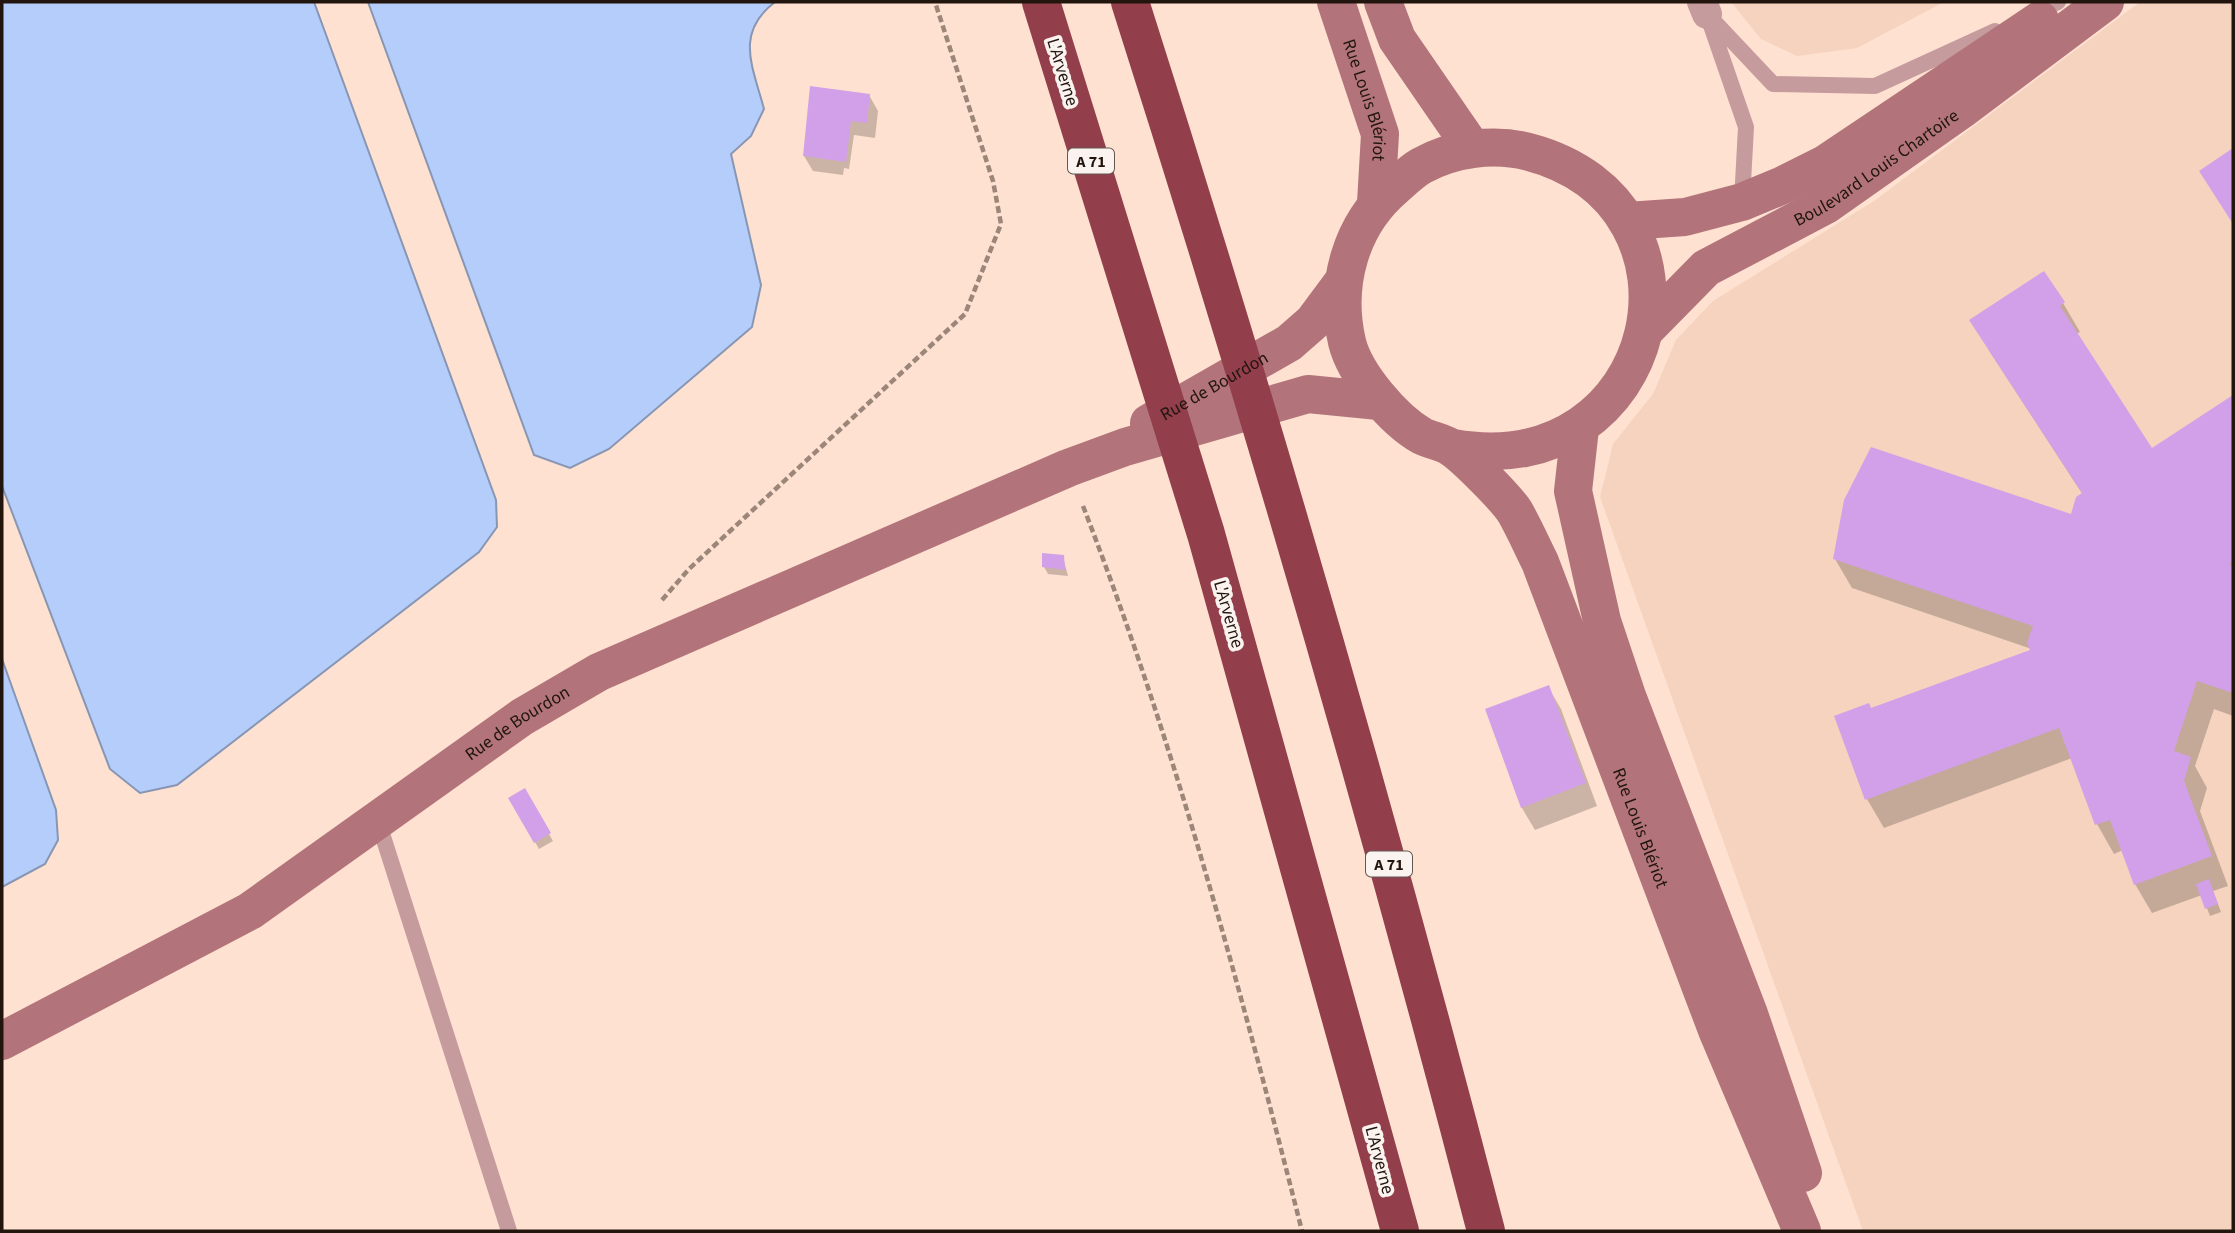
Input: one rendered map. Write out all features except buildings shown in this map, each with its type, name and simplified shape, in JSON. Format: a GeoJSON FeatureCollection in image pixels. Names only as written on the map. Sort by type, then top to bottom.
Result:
{"type":"FeatureCollection","features":[{"type":"Feature","properties":{"kind":"highway","name":"L'Arverne"},"geometry":{"type":"LineString","coordinates":[[1041,2],[1206,534],[1400,1231]]}},
{"type":"Feature","properties":{"kind":"highway","name":"A 71"},"geometry":{"type":"LineString","coordinates":[[1130,2],[1220,282],[1285,498],[1406,922],[1486,1231]]}},
{"type":"Feature","properties":{"kind":"main road","name":"Rue Louis Blériot"},"geometry":{"type":"LineString","coordinates":[[1335,2],[1380,134],[1376,203]]}},
{"type":"Feature","properties":{"kind":"main road"},"geometry":{"type":"LineString","coordinates":[[1384,2],[1397,39],[1472,148]]}},
{"type":"Feature","properties":{"kind":"main road","name":"Boulevard Louis Chartoire"},"geometry":{"type":"LineString","coordinates":[[1628,221],[1685,217],[1742,202],[1825,164],[2068,2]]}},
{"type":"Feature","properties":{"kind":"main road","name":"Boulevard Louis Chartoire"},"geometry":{"type":"LineString","coordinates":[[1647,328],[1706,268],[1826,205],[1961,110],[2105,2]]}},
{"type":"Feature","properties":{"kind":"main road"},"geometry":{"type":"LineString","coordinates":[[1472,148],[1511,148],[1559,160],[1602,190],[1628,221],[1646,273],[1647,328],[1635,364],[1604,408],[1580,428],[1543,446],[1482,453],[1453,448],[1421,435],[1379,401],[1347,344],[1342,283],[1350,249],[1376,203],[1421,166],[1472,148]]}},
{"type":"Feature","properties":{"kind":"main road","name":"Rue de Bourdon"},"geometry":{"type":"LineString","coordinates":[[1068,468],[1289,343],[1313,322],[1342,283]]}},
{"type":"Feature","properties":{"kind":"main road","name":"Rue de Bourdon"},"geometry":{"type":"LineString","coordinates":[[2,1041],[250,911],[522,717],[599,672],[1068,468],[1137,443],[1308,394],[1337,394],[1379,401]]}},
{"type":"Feature","properties":{"kind":"main road","name":"Rue Louis Blériot"},"geometry":{"type":"LineString","coordinates":[[1580,428],[1573,491],[1602,621],[1627,696],[1749,1014],[1823,1231]]}},
{"type":"Feature","properties":{"kind":"main road","name":"Rue Louis Blériot"},"geometry":{"type":"LineString","coordinates":[[1453,448],[1514,510],[1540,562],[1717,1030],[1802,1231]]}},
{"type":"Feature","properties":{"kind":"lane"},"geometry":{"type":"LineString","coordinates":[[1705,8],[1773,84],[1875,86],[2058,2]]}},
{"type":"Feature","properties":{"kind":"lane"},"geometry":{"type":"LineString","coordinates":[[1705,8],[1746,127],[1742,202]]}},
{"type":"Feature","properties":{"kind":"lane"},"geometry":{"type":"LineString","coordinates":[[378,821],[509,1231]]}},
{"type":"Feature","properties":{"kind":"path"},"geometry":{"type":"LineString","coordinates":[[653,610],[689,569],[965,314],[1001,224],[993,181],[935,2]]}},
{"type":"Feature","properties":{"kind":"path"},"geometry":{"type":"LineString","coordinates":[[1068,468],[1121,603],[1245,1004],[1302,1231]]}},
{"type":"Feature","properties":{"kind":"shaded area"},"geometry":{"type":"Polygon","coordinates":[[[1731,2],[1944,2],[1857,48],[1797,56],[1761,39],[1731,2]]]}},
{"type":"Feature","properties":{"kind":"shaded area"},"geometry":{"type":"Polygon","coordinates":[[[2140,2],[2233,2],[2233,1231],[1863,1231],[1600,497],[1613,444],[1653,394],[1676,340],[1713,301],[1874,201],[2140,2]]]}},
{"type":"Feature","properties":{"kind":"water"},"geometry":{"type":"Polygon","coordinates":[[[2,2],[314,2],[496,500],[497,527],[479,552],[177,785],[140,793],[110,769],[2,486],[2,2]]]}},
{"type":"Feature","properties":{"kind":"water"},"geometry":{"type":"Polygon","coordinates":[[[368,2],[775,2],[754,26],[751,38],[752,65],[764,109],[751,136],[731,154],[761,285],[752,327],[609,449],[570,468],[534,455],[368,2]]]}},
{"type":"Feature","properties":{"kind":"water"},"geometry":{"type":"Polygon","coordinates":[[[2,659],[56,810],[58,840],[45,864],[2,887],[2,659]]]}}]}
